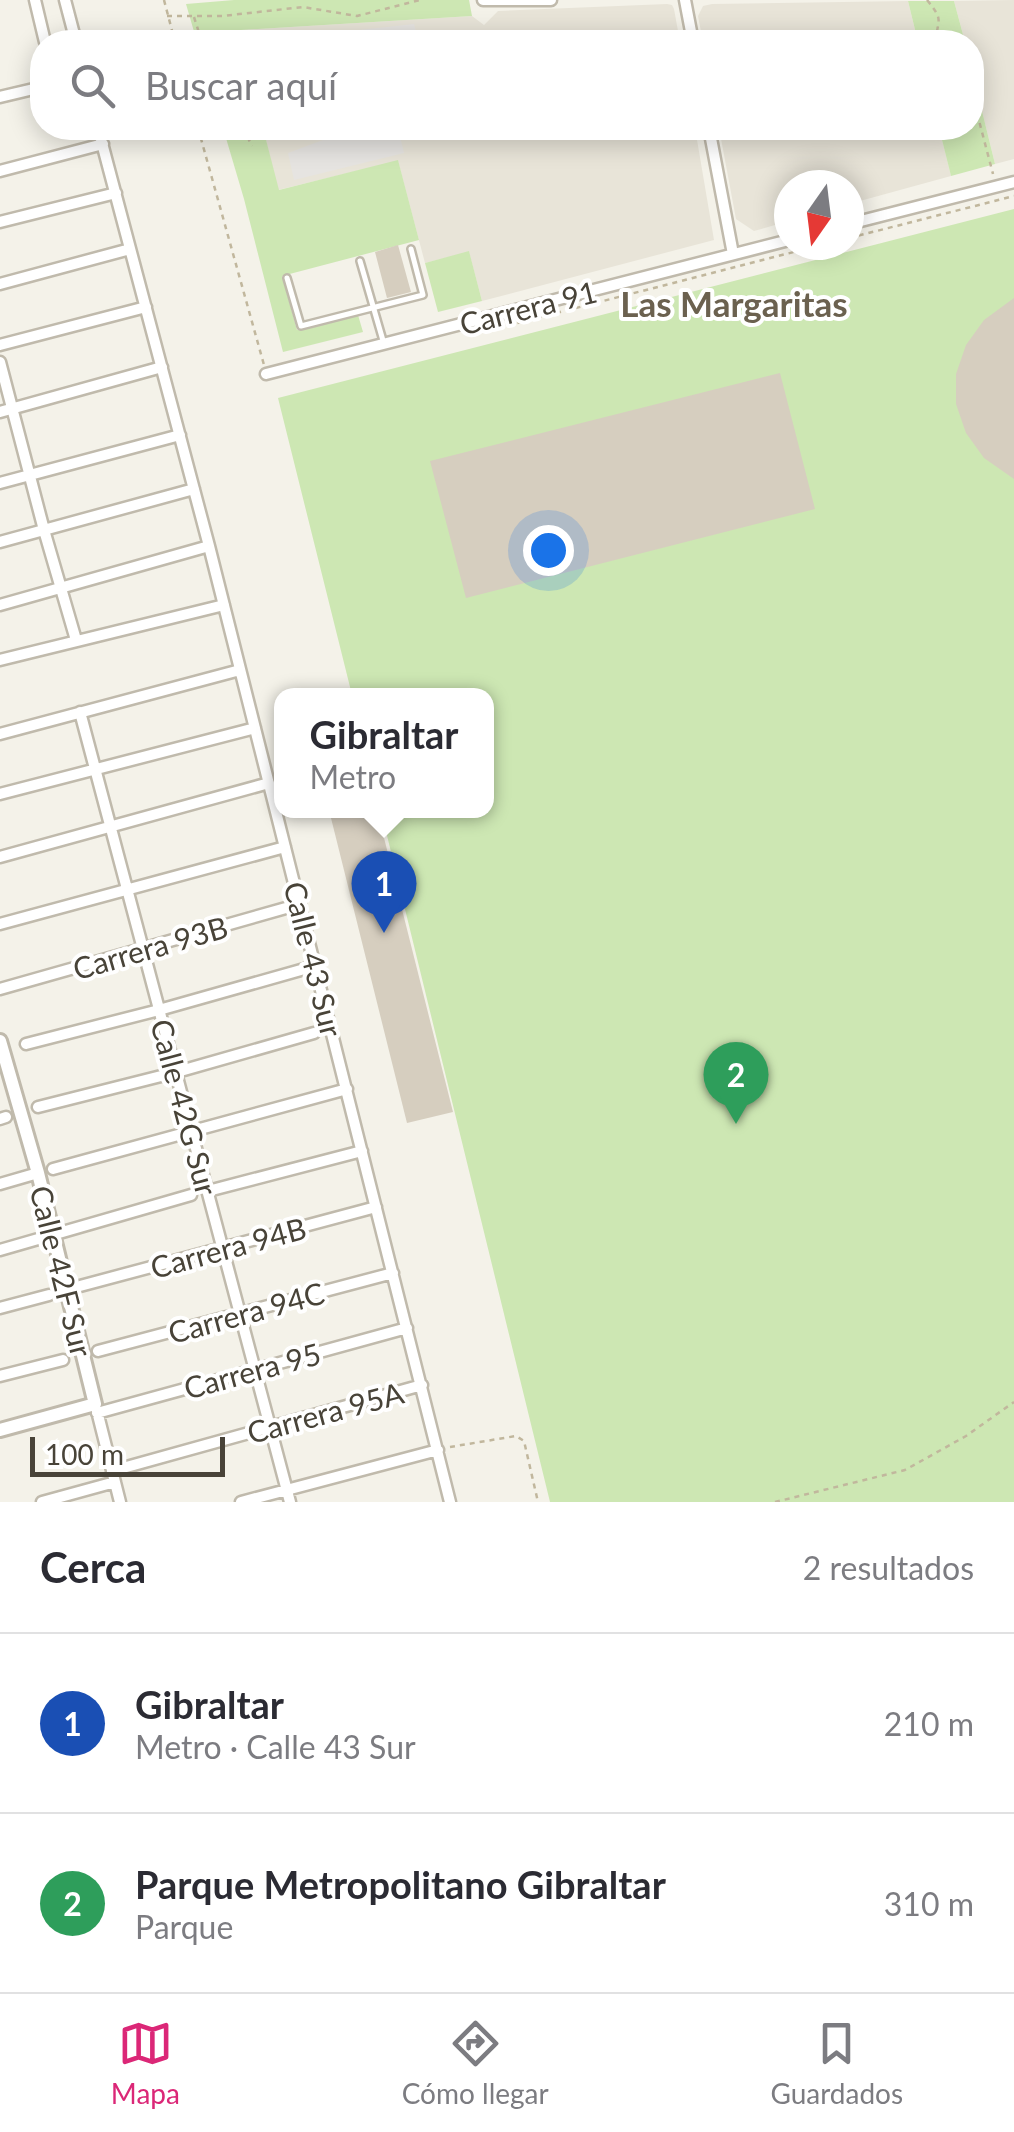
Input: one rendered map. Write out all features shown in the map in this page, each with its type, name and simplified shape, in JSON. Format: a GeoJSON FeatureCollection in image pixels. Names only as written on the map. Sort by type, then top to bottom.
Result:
{"type":"FeatureCollection","features":[{"type":"Feature","properties":{"kind":"street"},"geometry":{"type":"LineString","coordinates":[[35,0],[43,30]]}},
{"type":"Feature","properties":{"kind":"street"},"geometry":{"type":"LineString","coordinates":[[64,0],[73,30]]}},
{"type":"Feature","properties":{"kind":"street"},"geometry":{"type":"LineString","coordinates":[[483,1],[550,0]]}},
{"type":"Feature","properties":{"kind":"street"},"geometry":{"type":"LineString","coordinates":[[685,0],[691,30]]}},
{"type":"Feature","properties":{"kind":"street"},"geometry":{"type":"LineString","coordinates":[[0,97],[30,90]]}},
{"type":"Feature","properties":{"kind":"street","name":"Calle 43 Sur"},"geometry":{"type":"LineString","coordinates":[[102,140],[274,804]]}},
{"type":"Feature","properties":{"kind":"street"},"geometry":{"type":"LineString","coordinates":[[711,140],[733,254]]}},
{"type":"Feature","properties":{"kind":"street"},"geometry":{"type":"LineString","coordinates":[[0,170],[103,144]]}},
{"type":"Feature","properties":{"kind":"street"},"geometry":{"type":"LineString","coordinates":[[864,220],[1014,182]]}},
{"type":"Feature","properties":{"kind":"street"},"geometry":{"type":"LineString","coordinates":[[0,222],[116,193]]}},
{"type":"Feature","properties":{"kind":"street","name":"Carrera 91"},"geometry":{"type":"LineString","coordinates":[[266,374],[774,244]]}},
{"type":"Feature","properties":{"kind":"street"},"geometry":{"type":"LineString","coordinates":[[0,284],[130,248]]}},
{"type":"Feature","properties":{"kind":"street"},"geometry":{"type":"LineString","coordinates":[[0,346],[146,307]]}},
{"type":"Feature","properties":{"kind":"street"},"geometry":{"type":"LineString","coordinates":[[0,362],[76,640]]}},
{"type":"Feature","properties":{"kind":"street"},"geometry":{"type":"LineString","coordinates":[[0,412],[162,368]]}},
{"type":"Feature","properties":{"kind":"street"},"geometry":{"type":"LineString","coordinates":[[0,483],[180,435]]}},
{"type":"Feature","properties":{"kind":"street"},"geometry":{"type":"LineString","coordinates":[[0,542],[194,489]]}},
{"type":"Feature","properties":{"kind":"street"},"geometry":{"type":"LineString","coordinates":[[0,605],[209,546]]}},
{"type":"Feature","properties":{"kind":"street"},"geometry":{"type":"LineString","coordinates":[[0,660],[224,605]]}},
{"type":"Feature","properties":{"kind":"street"},"geometry":{"type":"LineString","coordinates":[[0,734],[240,670]]}},
{"type":"Feature","properties":{"kind":"street","name":"Calle 42G Sur"},"geometry":{"type":"LineString","coordinates":[[80,712],[288,1496]]}},
{"type":"Feature","properties":{"kind":"street"},"geometry":{"type":"LineString","coordinates":[[0,794],[255,728]]}},
{"type":"Feature","properties":{"kind":"street"},"geometry":{"type":"LineString","coordinates":[[0,857],[269,784]]}},
{"type":"Feature","properties":{"kind":"street","name":"Calle 43 Sur"},"geometry":{"type":"LineString","coordinates":[[278,818],[407,1328],[443,1450],[450,1502]]}},
{"type":"Feature","properties":{"kind":"street"},"geometry":{"type":"LineString","coordinates":[[0,924],[285,847]]}},
{"type":"Feature","properties":{"kind":"street","name":"Carrera 93B"},"geometry":{"type":"LineString","coordinates":[[0,989],[300,904]]}},
{"type":"Feature","properties":{"kind":"street"},"geometry":{"type":"LineString","coordinates":[[26,1044],[314,966]]}},
{"type":"Feature","properties":{"kind":"street"},"geometry":{"type":"LineString","coordinates":[[38,1108],[314,1033]]}},
{"type":"Feature","properties":{"kind":"street","name":"Calle 42F Sur"},"geometry":{"type":"LineString","coordinates":[[0,1041],[38,1173],[120,1502]]}},
{"type":"Feature","properties":{"kind":"street"},"geometry":{"type":"LineString","coordinates":[[53,1169],[346,1089]]}},
{"type":"Feature","properties":{"kind":"street"},"geometry":{"type":"LineString","coordinates":[[208,1191],[362,1152]]}},
{"type":"Feature","properties":{"kind":"street"},"geometry":{"type":"LineString","coordinates":[[0,1184],[38,1173]]}},
{"type":"Feature","properties":{"kind":"street"},"geometry":{"type":"LineString","coordinates":[[0,1250],[191,1195]]}},
{"type":"Feature","properties":{"kind":"street","name":"Carrera 94B"},"geometry":{"type":"LineString","coordinates":[[80,1286],[376,1207]]}},
{"type":"Feature","properties":{"kind":"street","name":"Carrera 94C"},"geometry":{"type":"LineString","coordinates":[[98,1350],[393,1273]]}},
{"type":"Feature","properties":{"kind":"street"},"geometry":{"type":"LineString","coordinates":[[0,1308],[48,1295]]}},
{"type":"Feature","properties":{"kind":"street","name":"Carrera 95"},"geometry":{"type":"LineString","coordinates":[[0,1430],[254,1370],[407,1328]]}},
{"type":"Feature","properties":{"kind":"street"},"geometry":{"type":"LineString","coordinates":[[0,1376],[63,1360]]}},
{"type":"Feature","properties":{"kind":"street","name":"Carrera 95A"},"geometry":{"type":"LineString","coordinates":[[42,1502],[270,1427],[422,1385]]}},
{"type":"Feature","properties":{"kind":"street"},"geometry":{"type":"LineString","coordinates":[[240,1502],[288,1496],[443,1450]]}},
{"type":"Feature","properties":{"kind":"lane"},"geometry":{"type":"LineString","coordinates":[[287,278],[300,326],[423,296],[411,249]]}},
{"type":"Feature","properties":{"kind":"lane"},"geometry":{"type":"LineString","coordinates":[[360,261],[384,344]]}},
{"type":"Feature","properties":{"kind":"path"},"geometry":{"type":"LineString","coordinates":[[164,0],[172,30]]}},
{"type":"Feature","properties":{"kind":"path"},"geometry":{"type":"LineString","coordinates":[[168,16],[222,16],[303,8],[357,16],[420,0]]}},
{"type":"Feature","properties":{"kind":"path"},"geometry":{"type":"LineString","coordinates":[[927,0],[938,14],[938,30]]}},
{"type":"Feature","properties":{"kind":"path"},"geometry":{"type":"LineString","coordinates":[[194,16],[198,30]]}},
{"type":"Feature","properties":{"kind":"path"},"geometry":{"type":"LineString","coordinates":[[201,140],[266,374]]}},
{"type":"Feature","properties":{"kind":"path"},"geometry":{"type":"LineString","coordinates":[[250,140],[252,146]]}},
{"type":"Feature","properties":{"kind":"path"},"geometry":{"type":"LineString","coordinates":[[984,140],[996,187]]}},
{"type":"Feature","properties":{"kind":"path"},"geometry":{"type":"LineString","coordinates":[[864,234],[1014,196]]}},
{"type":"Feature","properties":{"kind":"path"},"geometry":{"type":"LineString","coordinates":[[498,328],[774,257]]}},
{"type":"Feature","properties":{"kind":"path"},"geometry":{"type":"LineString","coordinates":[[776,1502],[905,1470],[966,1436],[1014,1402]]}},
{"type":"Feature","properties":{"kind":"path"},"geometry":{"type":"LineString","coordinates":[[443,1450],[520,1438],[524,1441],[538,1502]]}},
{"type":"Feature","properties":{"kind":"shaded area"},"geometry":{"type":"Polygon","coordinates":[[[1014,0],[1014,159],[995,164],[984,119],[984,30],[962,30],[954,1],[1014,0]]]}},
{"type":"Feature","properties":{"kind":"shaded area"},"geometry":{"type":"Polygon","coordinates":[[[908,1],[915,30],[701,30],[698,16],[703,6],[908,1]]]}},
{"type":"Feature","properties":{"kind":"shaded area"},"geometry":{"type":"Polygon","coordinates":[[[667,4],[674,9],[678,30],[240,30],[472,16],[484,25],[498,11],[667,4]]]}},
{"type":"Feature","properties":{"kind":"shaded area"},"geometry":{"type":"Polygon","coordinates":[[[414,24],[416,30],[359,30],[414,24]]]}},
{"type":"Feature","properties":{"kind":"shaded area"},"geometry":{"type":"Polygon","coordinates":[[[266,140],[697,140],[714,240],[482,301],[469,252],[425,263],[398,161],[278,190],[266,140]]]}},
{"type":"Feature","properties":{"kind":"shaded area"},"geometry":{"type":"Polygon","coordinates":[[[323,140],[401,140],[404,153],[294,180],[288,153],[323,140]]]}},
{"type":"Feature","properties":{"kind":"shaded area"},"geometry":{"type":"Polygon","coordinates":[[[721,140],[942,140],[951,176],[864,200],[864,170],[774,170],[774,225],[754,231],[736,219],[721,140]]]}},
{"type":"Feature","properties":{"kind":"green space"},"geometry":{"type":"Polygon","coordinates":[[[234,0],[469,0],[472,16],[194,30],[186,4],[234,0]]]}},
{"type":"Feature","properties":{"kind":"green space"},"geometry":{"type":"Polygon","coordinates":[[[908,1],[954,1],[962,30],[915,30],[908,1]]]}},
{"type":"Feature","properties":{"kind":"green space"},"geometry":{"type":"Polygon","coordinates":[[[984,119],[995,164],[951,176],[942,140],[984,140],[984,119]]]}},
{"type":"Feature","properties":{"kind":"green space"},"geometry":{"type":"Polygon","coordinates":[[[227,140],[266,140],[279,190],[398,160],[419,240],[282,276],[297,330],[358,315],[363,332],[283,352],[227,140]]]}},
{"type":"Feature","properties":{"kind":"green space"},"geometry":{"type":"Polygon","coordinates":[[[1014,209],[1014,1502],[550,1502],[383,818],[494,818],[494,688],[350,688],[278,398],[815,260],[864,260],[864,248],[1014,209]]]}},
{"type":"Feature","properties":{"kind":"green space"},"geometry":{"type":"Polygon","coordinates":[[[469,251],[482,301],[438,312],[425,263],[469,251]]]}},
{"type":"Feature","properties":{"kind":"building"},"geometry":{"type":"Polygon","coordinates":[[[398,245],[411,292],[387,298],[375,252],[398,245]]]}},
{"type":"Feature","properties":{"kind":"building"},"geometry":{"type":"Polygon","coordinates":[[[1014,298],[1014,479],[984,458],[966,433],[956,404],[956,374],[966,345],[984,320],[1014,298]]]}},
{"type":"Feature","properties":{"kind":"building"},"geometry":{"type":"Polygon","coordinates":[[[780,373],[815,509],[466,598],[430,461],[780,373]]]}},
{"type":"Feature","properties":{"kind":"building"},"geometry":{"type":"Polygon","coordinates":[[[331,818],[379,818],[453,1112],[407,1123],[331,818]]]}},
{"type":"Feature","properties":{"kind":"place","name":"Gibraltar"},"geometry":{"type":"Point","coordinates":[384,933]}},
{"type":"Feature","properties":{"kind":"place","name":"Parque Metropolitano Gibraltar"},"geometry":{"type":"Point","coordinates":[736,1124]}},
{"type":"Feature","properties":{"kind":"district","name":"Las Margaritas"},"geometry":{"type":"Point","coordinates":[734,303]}}]}
